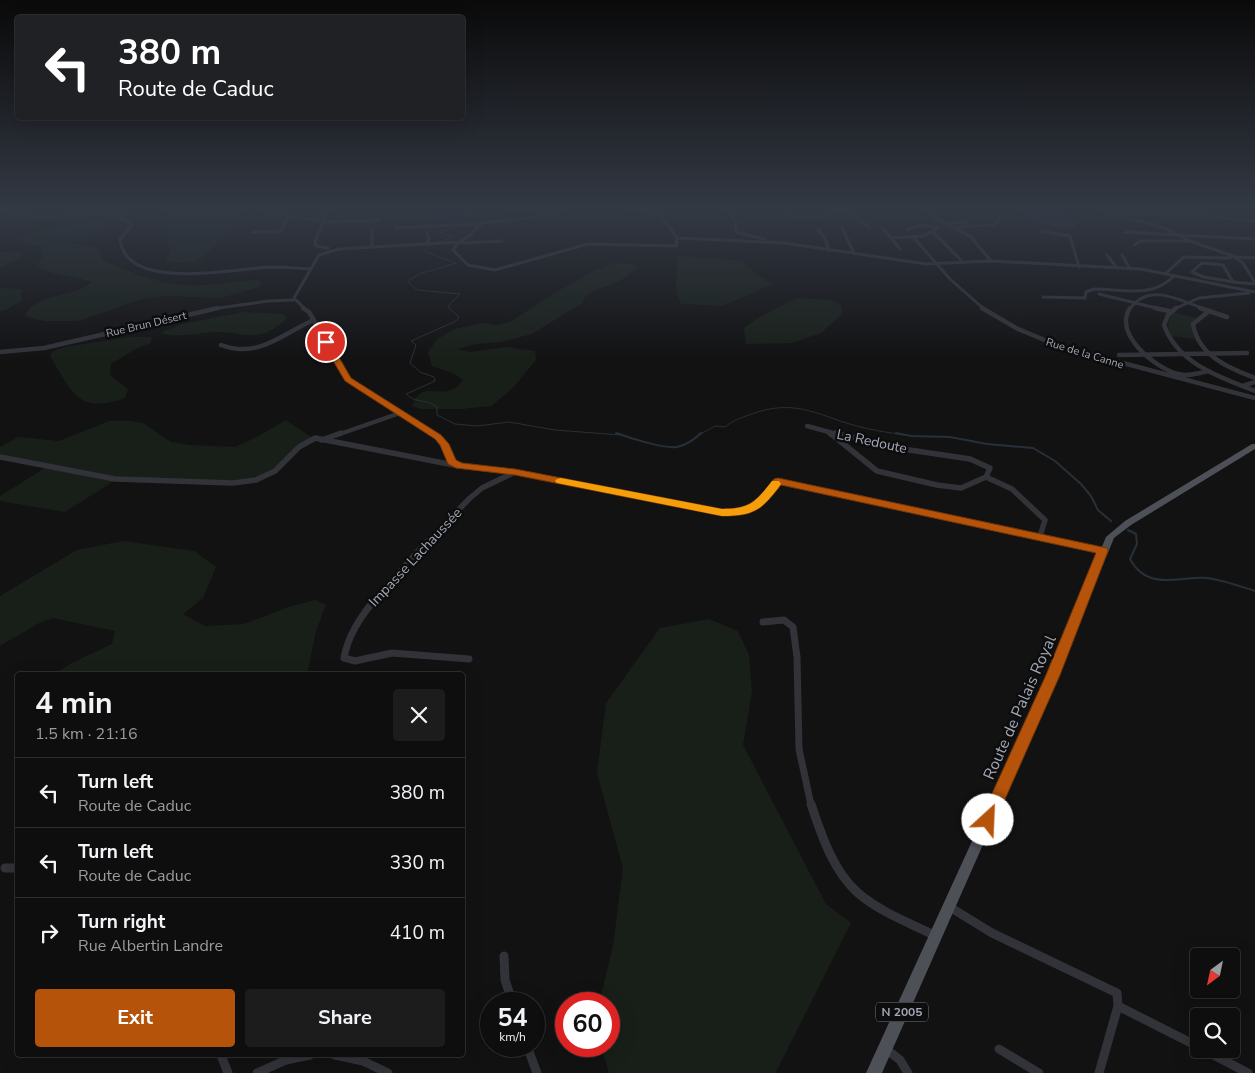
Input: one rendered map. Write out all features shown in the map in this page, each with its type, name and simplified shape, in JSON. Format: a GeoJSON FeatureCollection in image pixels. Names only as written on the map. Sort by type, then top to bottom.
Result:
{"type":"FeatureCollection","features":[{"type":"Feature","properties":{"kind":"main road","name":"Route de Palais Royal"},"geometry":{"type":"LineString","coordinates":[[874,1073],[1053,675],[1110,537],[1128,523],[1255,446]]}},
{"type":"Feature","properties":{"kind":"street"},"geometry":{"type":"LineString","coordinates":[[131,260],[144,269],[189,274],[272,267],[310,269]]}},
{"type":"Feature","properties":{"kind":"street"},"geometry":{"type":"LineString","coordinates":[[317,260],[294,300],[307,310],[314,320],[348,379],[438,437],[444,444],[449,458],[454,464]]}},
{"type":"Feature","properties":{"kind":"street"},"geometry":{"type":"LineString","coordinates":[[462,260],[466,264],[495,270],[533,260]]}},
{"type":"Feature","properties":{"kind":"street"},"geometry":{"type":"LineString","coordinates":[[898,260],[922,264],[991,261],[1130,269],[1253,291]]}},
{"type":"Feature","properties":{"kind":"street","name":"Rue de la Canne"},"geometry":{"type":"LineString","coordinates":[[934,260],[942,271],[991,314],[1026,333],[1052,344],[1122,364],[1255,398]]}},
{"type":"Feature","properties":{"kind":"street"},"geometry":{"type":"LineString","coordinates":[[1077,260],[1079,267]]}},
{"type":"Feature","properties":{"kind":"street"},"geometry":{"type":"LineString","coordinates":[[1112,260],[1117,268]]}},
{"type":"Feature","properties":{"kind":"street"},"geometry":{"type":"LineString","coordinates":[[1125,260],[1130,269]]}},
{"type":"Feature","properties":{"kind":"street"},"geometry":{"type":"LineString","coordinates":[[1165,274],[1178,260]]}},
{"type":"Feature","properties":{"kind":"street"},"geometry":{"type":"LineString","coordinates":[[1239,260],[1243,263],[1255,283]]}},
{"type":"Feature","properties":{"kind":"street"},"geometry":{"type":"LineString","coordinates":[[1233,282],[1226,266],[1221,263],[1202,263],[1192,272],[1198,276],[1233,282],[1255,283]]}},
{"type":"Feature","properties":{"kind":"street"},"geometry":{"type":"LineString","coordinates":[[1043,298],[1085,298],[1087,291],[1100,289],[1155,290],[1167,285],[1174,276]]}},
{"type":"Feature","properties":{"kind":"street"},"geometry":{"type":"LineString","coordinates":[[1253,291],[1186,302],[1169,311],[1164,323],[1165,332],[1170,341],[1182,354],[1209,371],[1255,391]]}},
{"type":"Feature","properties":{"kind":"street"},"geometry":{"type":"LineString","coordinates":[[1209,371],[1182,375],[1175,374],[1147,354],[1128,333],[1126,316],[1130,307],[1142,297],[1153,293],[1186,302],[1227,317]]}},
{"type":"Feature","properties":{"kind":"street"},"geometry":{"type":"LineString","coordinates":[[1100,294],[1169,311]]}},
{"type":"Feature","properties":{"kind":"street","name":"Rue Brun Désert"},"geometry":{"type":"LineString","coordinates":[[0,352],[35,351],[166,318],[267,301],[294,300]]}},
{"type":"Feature","properties":{"kind":"street"},"geometry":{"type":"LineString","coordinates":[[1209,311],[1197,319],[1193,328],[1196,337],[1210,354],[1222,363],[1255,378]]}},
{"type":"Feature","properties":{"kind":"street"},"geometry":{"type":"LineString","coordinates":[[222,345],[231,350],[253,351],[314,320]]}},
{"type":"Feature","properties":{"kind":"street"},"geometry":{"type":"LineString","coordinates":[[1119,355],[1247,353]]}},
{"type":"Feature","properties":{"kind":"street"},"geometry":{"type":"LineString","coordinates":[[1235,389],[1255,382]]}},
{"type":"Feature","properties":{"kind":"street"},"geometry":{"type":"LineString","coordinates":[[322,440],[400,413]]}},
{"type":"Feature","properties":{"kind":"street"},"geometry":{"type":"LineString","coordinates":[[807,426],[828,432]]}},
{"type":"Feature","properties":{"kind":"street","name":"La Redoute"},"geometry":{"type":"LineString","coordinates":[[828,432],[936,455],[965,457],[980,461],[990,468],[986,477],[961,488],[937,485],[878,471],[828,432]]}},
{"type":"Feature","properties":{"kind":"street"},"geometry":{"type":"LineString","coordinates":[[0,458],[115,479],[233,483],[256,480],[274,471],[300,447],[316,438],[454,464],[515,472],[722,512],[737,512],[760,504],[778,481],[1103,551]]}},
{"type":"Feature","properties":{"kind":"street","name":"Impasse Lachaussée"},"geometry":{"type":"LineString","coordinates":[[470,659],[392,653],[355,661],[344,658],[344,655],[350,636],[381,590],[470,498],[482,488],[515,472]]}},
{"type":"Feature","properties":{"kind":"street"},"geometry":{"type":"LineString","coordinates":[[986,477],[1012,489],[1045,520],[1040,536]]}},
{"type":"Feature","properties":{"kind":"street"},"geometry":{"type":"LineString","coordinates":[[763,622],[789,621],[793,627],[798,696],[799,749],[804,779],[814,812],[833,860],[857,892],[871,902],[936,936]]}},
{"type":"Feature","properties":{"kind":"street"},"geometry":{"type":"LineString","coordinates":[[5,868],[15,868]]}},
{"type":"Feature","properties":{"kind":"street"},"geometry":{"type":"LineString","coordinates":[[948,906],[992,933],[1117,993],[1118,1006],[1099,1073]]}},
{"type":"Feature","properties":{"kind":"street"},"geometry":{"type":"LineString","coordinates":[[504,956],[505,980],[509,992]]}},
{"type":"Feature","properties":{"kind":"street"},"geometry":{"type":"LineString","coordinates":[[1118,1006],[1190,1043]]}},
{"type":"Feature","properties":{"kind":"street"},"geometry":{"type":"LineString","coordinates":[[885,1048],[900,1060],[908,1073]]}},
{"type":"Feature","properties":{"kind":"street"},"geometry":{"type":"LineString","coordinates":[[999,1049],[1039,1073]]}},
{"type":"Feature","properties":{"kind":"street"},"geometry":{"type":"LineString","coordinates":[[222,1057],[228,1073]]}},
{"type":"Feature","properties":{"kind":"street"},"geometry":{"type":"LineString","coordinates":[[258,1073],[286,1060],[300,1057]]}},
{"type":"Feature","properties":{"kind":"street"},"geometry":{"type":"LineString","coordinates":[[344,1057],[363,1061],[388,1073]]}},
{"type":"Feature","properties":{"kind":"street"},"geometry":{"type":"LineString","coordinates":[[531,1057],[536,1073]]}},
{"type":"Feature","properties":{"kind":"street"},"geometry":{"type":"LineString","coordinates":[[1219,1058],[1248,1073]]}},
{"type":"Feature","properties":{"kind":"shaded area"},"geometry":{"type":"Polygon","coordinates":[[[0,260],[15,260],[0,268],[0,260]]]}},
{"type":"Feature","properties":{"kind":"shaded area"},"geometry":{"type":"Polygon","coordinates":[[[40,260],[103,260],[138,275],[175,284],[214,284],[258,280],[262,283],[256,288],[220,298],[165,296],[139,300],[79,321],[44,321],[25,316],[30,308],[37,303],[75,291],[91,282],[49,272],[36,265],[40,260]]]}},
{"type":"Feature","properties":{"kind":"shaded area"},"geometry":{"type":"Polygon","coordinates":[[[165,260],[198,260],[180,263],[165,260]]]}},
{"type":"Feature","properties":{"kind":"shaded area"},"geometry":{"type":"Polygon","coordinates":[[[677,260],[743,261],[756,274],[773,284],[723,306],[681,304],[676,290],[677,260]]]}},
{"type":"Feature","properties":{"kind":"shaded area"},"geometry":{"type":"Polygon","coordinates":[[[615,263],[633,264],[638,267],[629,275],[611,285],[590,292],[582,303],[532,334],[501,342],[476,344],[457,349],[470,352],[507,347],[535,351],[536,360],[512,389],[491,406],[462,409],[421,409],[412,406],[420,394],[430,391],[441,392],[454,389],[463,380],[452,373],[432,366],[428,352],[437,339],[455,329],[482,323],[497,325],[510,322],[556,292],[594,271],[615,263]]]}},
{"type":"Feature","properties":{"kind":"shaded area"},"geometry":{"type":"Polygon","coordinates":[[[0,289],[22,289],[21,301],[8,309],[0,311],[0,289]]]}},
{"type":"Feature","properties":{"kind":"shaded area"},"geometry":{"type":"Polygon","coordinates":[[[797,298],[831,300],[841,305],[842,314],[821,333],[792,343],[746,344],[744,328],[761,316],[797,298]]]}},
{"type":"Feature","properties":{"kind":"shaded area"},"geometry":{"type":"Polygon","coordinates":[[[243,312],[283,314],[287,318],[271,330],[254,335],[222,332],[183,335],[160,333],[182,324],[243,312]]]}},
{"type":"Feature","properties":{"kind":"shaded area"},"geometry":{"type":"Polygon","coordinates":[[[1172,312],[1196,318],[1191,327],[1195,339],[1170,336],[1168,324],[1172,312]]]}},
{"type":"Feature","properties":{"kind":"shaded area"},"geometry":{"type":"Polygon","coordinates":[[[130,337],[152,337],[150,343],[111,364],[110,375],[128,389],[125,398],[109,403],[97,404],[86,402],[78,397],[64,380],[50,356],[53,351],[65,347],[130,337]]]}},
{"type":"Feature","properties":{"kind":"shaded area"},"geometry":{"type":"Polygon","coordinates":[[[286,420],[314,439],[269,473],[256,479],[206,481],[116,478],[0,456],[0,447],[18,437],[59,441],[109,421],[143,423],[171,442],[189,445],[235,447],[286,420]]]}},
{"type":"Feature","properties":{"kind":"shaded area"},"geometry":{"type":"Polygon","coordinates":[[[45,468],[114,481],[65,512],[0,501],[0,496],[45,468]]]}},
{"type":"Feature","properties":{"kind":"shaded area"},"geometry":{"type":"Polygon","coordinates":[[[123,541],[194,551],[216,567],[203,598],[183,614],[205,626],[244,624],[288,607],[315,600],[326,605],[316,631],[308,672],[58,672],[112,644],[115,631],[53,618],[41,622],[0,646],[0,596],[77,550],[123,541]]]}},
{"type":"Feature","properties":{"kind":"shaded area"},"geometry":{"type":"Polygon","coordinates":[[[709,619],[738,631],[749,655],[752,691],[743,745],[826,904],[851,923],[776,1072],[778,1073],[609,1073],[604,1057],[620,1057],[620,992],[602,992],[613,946],[623,868],[597,773],[606,703],[660,628],[709,619]]]}},
{"type":"Feature","properties":{"kind":"waterway"},"geometry":{"type":"LineString","coordinates":[[448,260],[456,263],[419,274],[409,280],[409,283],[417,290],[460,294],[449,305],[449,308],[459,317],[456,321],[411,341],[416,345],[410,363],[420,372],[434,377],[435,381],[406,394],[414,399],[433,404],[437,407],[437,415],[455,424],[477,426],[509,422],[555,430],[620,435]]}},
{"type":"Feature","properties":{"kind":"waterway"},"geometry":{"type":"LineString","coordinates":[[699,435],[715,426],[725,427],[733,421],[746,416],[781,408],[795,408],[865,428],[904,435]]}},
{"type":"Feature","properties":{"kind":"waterway"},"geometry":{"type":"LineString","coordinates":[[616,433],[647,443],[671,447],[687,444],[701,433]]}},
{"type":"Feature","properties":{"kind":"waterway"},"geometry":{"type":"LineString","coordinates":[[896,433],[911,436],[950,437],[987,444],[1033,448],[1055,461],[1081,484],[1091,496],[1098,510],[1111,521]]}},
{"type":"Feature","properties":{"kind":"waterway"},"geometry":{"type":"LineString","coordinates":[[1128,530],[1136,534],[1137,544],[1130,559],[1137,569],[1146,576],[1164,580],[1207,578],[1255,591]]}},
{"type":"Feature","properties":{"kind":"slow traffic"},"geometry":{"type":"LineString","coordinates":[[561,481],[722,512],[737,512],[760,504],[776,484]]}},
{"type":"Feature","properties":{"kind":"route"},"geometry":{"type":"LineString","coordinates":[[326,342],[344,376],[356,386],[438,437],[444,444],[449,458],[454,464],[459,466],[515,472],[722,512],[737,512],[760,504],[778,481],[1103,551],[1053,675],[988,820]]}}]}
